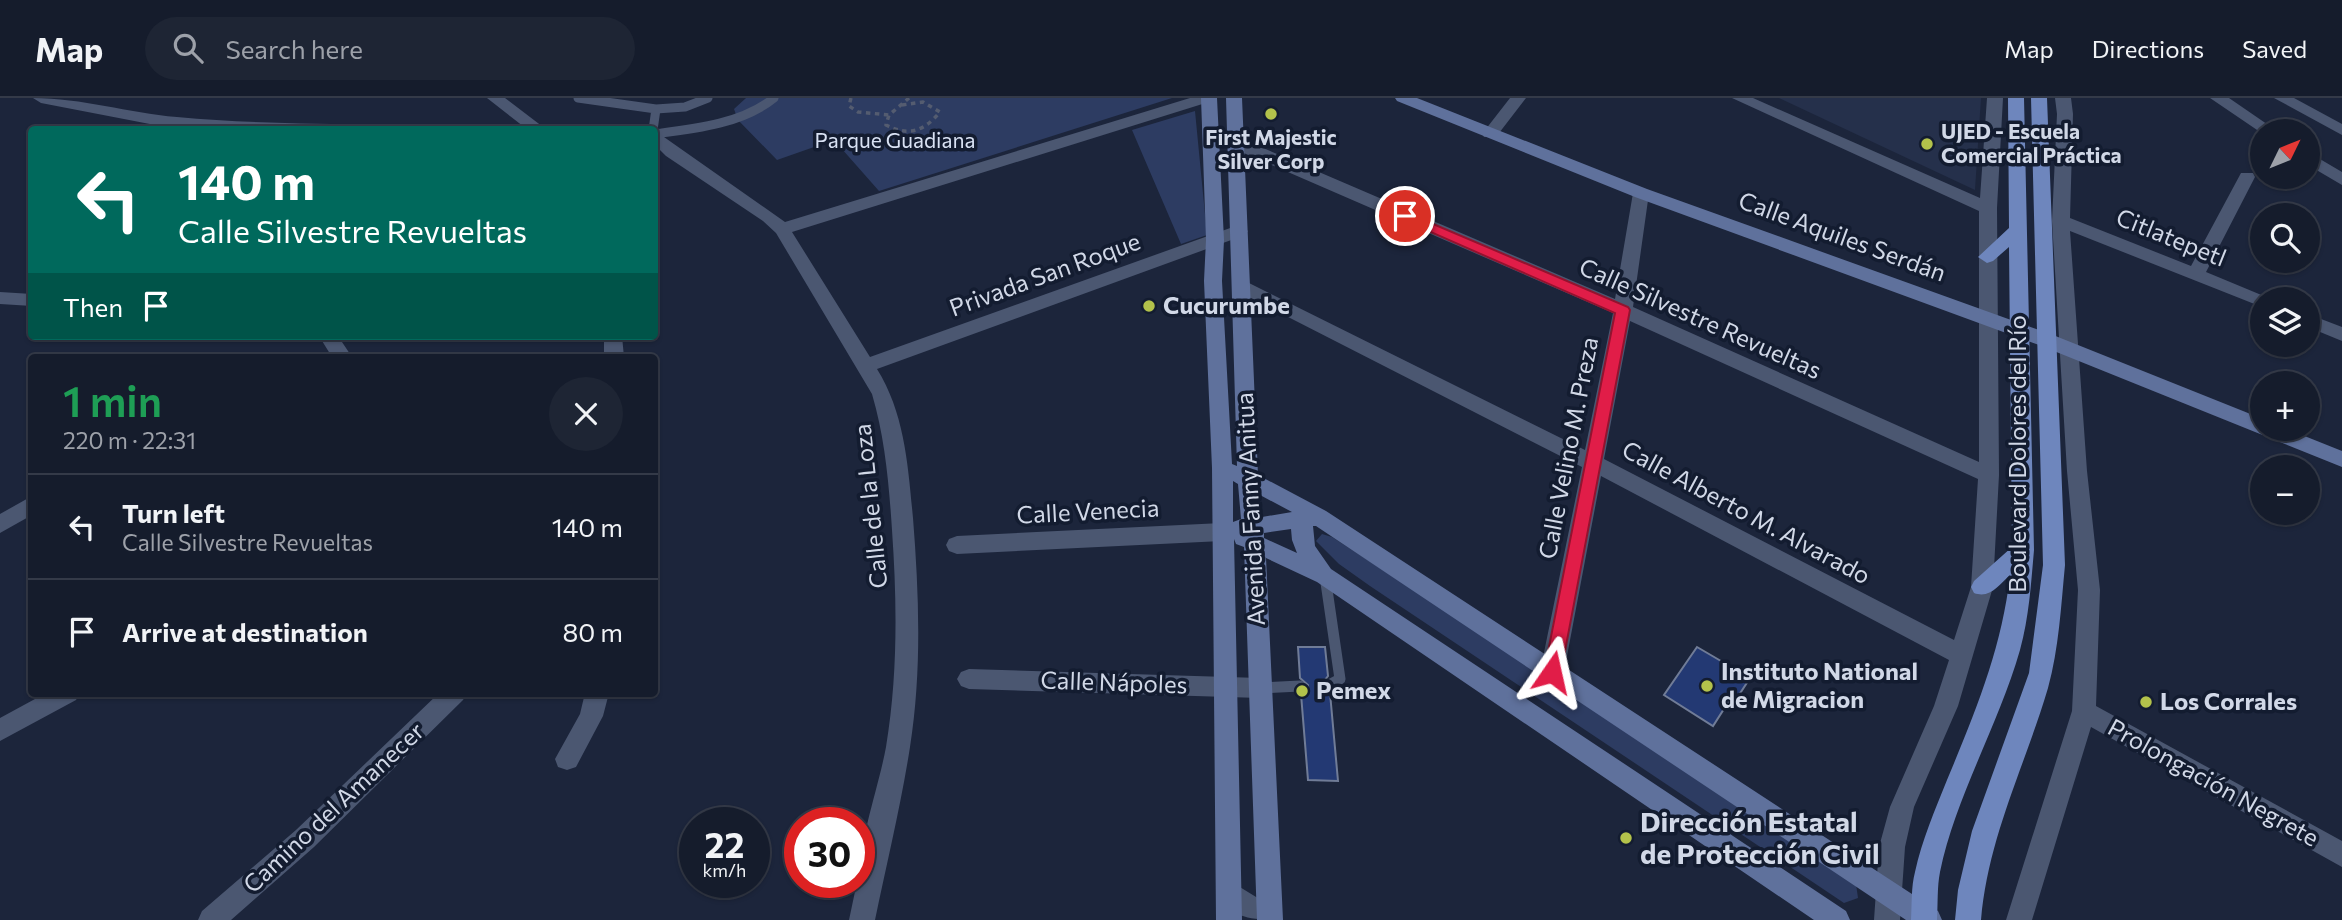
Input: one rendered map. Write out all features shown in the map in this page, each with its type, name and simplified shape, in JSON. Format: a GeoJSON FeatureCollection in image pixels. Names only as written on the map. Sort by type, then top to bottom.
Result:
{"type":"FeatureCollection","features":[{"type":"Feature","properties":{"kind":"main road"},"geometry":{"type":"LineString","coordinates":[[1209,98],[1234,106]]}},
{"type":"Feature","properties":{"kind":"main road","name":"Avenida Fanny Anitua"},"geometry":{"type":"LineString","coordinates":[[1209,98],[1213,281],[1222,468],[1229,920]]}},
{"type":"Feature","properties":{"kind":"main road","name":"Calle Aquiles Serdán"},"geometry":{"type":"LineString","coordinates":[[1403,98],[1641,193],[2046,340],[2250,422]]}},
{"type":"Feature","properties":{"kind":"main road","name":"Boulevard Dolores del Río"},"geometry":{"type":"LineString","coordinates":[[1926,919],[1927,874],[1936,840],[1990,704],[2008,651],[2017,613],[2023,550],[2016,98]]}},
{"type":"Feature","properties":{"kind":"main road","name":"Boulevard Dolores del Río"},"geometry":{"type":"LineString","coordinates":[[1968,920],[1974,872],[1993,807],[2036,687],[2048,632],[2054,565],[2039,98]]}},
{"type":"Feature","properties":{"kind":"main road","name":"Avenida Fanny Anitua"},"geometry":{"type":"LineString","coordinates":[[1234,106],[1248,479],[1253,532],[1270,920]]}},
{"type":"Feature","properties":{"kind":"main road"},"geometry":{"type":"LineString","coordinates":[[1987,257],[2016,232]]}},
{"type":"Feature","properties":{"kind":"main road","name":"Calle Aquiles Serdán"},"geometry":{"type":"LineString","coordinates":[[2297,441],[2342,459]]}},
{"type":"Feature","properties":{"kind":"main road"},"geometry":{"type":"LineString","coordinates":[[1222,468],[1248,479],[1312,518],[1552,672],[1926,919]]}},
{"type":"Feature","properties":{"kind":"main road"},"geometry":{"type":"LineString","coordinates":[[1222,532],[1253,532],[1312,518]]}},
{"type":"Feature","properties":{"kind":"main road"},"geometry":{"type":"LineString","coordinates":[[1312,518],[1301,526],[1301,538],[1325,576]]}},
{"type":"Feature","properties":{"kind":"main road"},"geometry":{"type":"LineString","coordinates":[[1253,532],[1325,576],[1837,920]]}},
{"type":"Feature","properties":{"kind":"main road"},"geometry":{"type":"LineString","coordinates":[[1982,587],[2023,550]]}},
{"type":"Feature","properties":{"kind":"street"},"geometry":{"type":"LineString","coordinates":[[41,98],[155,120],[224,126]]}},
{"type":"Feature","properties":{"kind":"street"},"geometry":{"type":"LineString","coordinates":[[495,98],[534,126]]}},
{"type":"Feature","properties":{"kind":"street"},"geometry":{"type":"LineString","coordinates":[[782,229],[1209,98]]}},
{"type":"Feature","properties":{"kind":"street"},"geometry":{"type":"LineString","coordinates":[[1490,134],[1518,98]]}},
{"type":"Feature","properties":{"kind":"street"},"geometry":{"type":"LineString","coordinates":[[1740,98],[1988,208]]}},
{"type":"Feature","properties":{"kind":"street"},"geometry":{"type":"LineString","coordinates":[[1887,920],[1892,847],[1902,807],[1946,706],[1982,587],[1989,475],[1988,208],[1995,98]]}},
{"type":"Feature","properties":{"kind":"street"},"geometry":{"type":"LineString","coordinates":[[2019,920],[2084,711],[2089,590],[2077,471],[2061,221],[2064,106],[2073,98]]}},
{"type":"Feature","properties":{"kind":"street"},"geometry":{"type":"LineString","coordinates":[[2218,98],[2250,119]]}},
{"type":"Feature","properties":{"kind":"street"},"geometry":{"type":"LineString","coordinates":[[2282,98],[2342,130]]}},
{"type":"Feature","properties":{"kind":"street","name":"Calle de la Loza"},"geometry":{"type":"LineString","coordinates":[[658,137],[672,152],[769,217],[782,229],[836,321],[867,365],[882,393],[891,423],[901,502],[908,600],[898,746],[868,919]]}},
{"type":"Feature","properties":{"kind":"street","name":"Calle Silvestre Revueltas"},"geometry":{"type":"LineString","coordinates":[[1236,143],[1623,310],[1989,475]]}},
{"type":"Feature","properties":{"kind":"street"},"geometry":{"type":"LineString","coordinates":[[2320,166],[2342,180]]}},
{"type":"Feature","properties":{"kind":"street"},"geometry":{"type":"LineString","coordinates":[[2196,274],[2247,177]]}},
{"type":"Feature","properties":{"kind":"street","name":"Calle Velino M. Preza"},"geometry":{"type":"LineString","coordinates":[[1552,672],[1623,310],[1641,193]]}},
{"type":"Feature","properties":{"kind":"street","name":"Citlatepetl"},"geometry":{"type":"LineString","coordinates":[[2061,221],[2250,296]]}},
{"type":"Feature","properties":{"kind":"street","name":"Privada San Roque"},"geometry":{"type":"LineString","coordinates":[[867,365],[1239,231]]}},
{"type":"Feature","properties":{"kind":"street","name":"Calle Alberto M. Alvarado"},"geometry":{"type":"LineString","coordinates":[[1241,286],[1593,463],[1963,656]]}},
{"type":"Feature","properties":{"kind":"street"},"geometry":{"type":"LineString","coordinates":[[0,298],[28,300]]}},
{"type":"Feature","properties":{"kind":"street"},"geometry":{"type":"LineString","coordinates":[[2320,325],[2342,334]]}},
{"type":"Feature","properties":{"kind":"street"},"geometry":{"type":"LineString","coordinates":[[0,525],[28,507]]}},
{"type":"Feature","properties":{"kind":"street","name":"Calle Venecia"},"geometry":{"type":"LineString","coordinates":[[957,545],[1222,532]]}},
{"type":"Feature","properties":{"kind":"street","name":"Calle Nápoles"},"geometry":{"type":"LineString","coordinates":[[969,679],[1260,688]]}},
{"type":"Feature","properties":{"kind":"street"},"geometry":{"type":"LineString","coordinates":[[0,730],[61,697]]}},
{"type":"Feature","properties":{"kind":"street","name":"Camino del Amanecer"},"geometry":{"type":"LineString","coordinates":[[211,920],[322,821],[451,697]]}},
{"type":"Feature","properties":{"kind":"street"},"geometry":{"type":"LineString","coordinates":[[567,759],[591,716],[596,697]]}},
{"type":"Feature","properties":{"kind":"street","name":"Prolongación Negrete"},"geometry":{"type":"LineString","coordinates":[[2084,711],[2342,855]]}},
{"type":"Feature","properties":{"kind":"street"},"geometry":{"type":"LineString","coordinates":[[1230,894],[1270,920]]}},
{"type":"Feature","properties":{"kind":"lane"},"geometry":{"type":"LineString","coordinates":[[578,98],[656,109],[685,107],[708,98]]}},
{"type":"Feature","properties":{"kind":"lane"},"geometry":{"type":"LineString","coordinates":[[658,132],[705,126],[771,102],[774,98]]}},
{"type":"Feature","properties":{"kind":"lane"},"geometry":{"type":"LineString","coordinates":[[655,126],[656,109]]}},
{"type":"Feature","properties":{"kind":"lane"},"geometry":{"type":"LineString","coordinates":[[1325,576],[1340,678],[1335,684],[1329,685]]}},
{"type":"Feature","properties":{"kind":"lane"},"geometry":{"type":"LineString","coordinates":[[1260,688],[1300,686]]}},
{"type":"Feature","properties":{"kind":"path"},"geometry":{"type":"LineString","coordinates":[[851,98],[849,106],[858,112],[889,115]]}},
{"type":"Feature","properties":{"kind":"path"},"geometry":{"type":"LineString","coordinates":[[902,105],[921,101],[932,104],[940,112],[931,124],[913,133],[900,133],[886,125],[889,115],[909,98]]}},
{"type":"Feature","properties":{"kind":"shaded area","name":"UJED - Escuela Comercial Práctica"},"geometry":{"type":"Polygon","coordinates":[[[1779,98],[1981,98],[1975,190],[1779,98]]]}},
{"type":"Feature","properties":{"kind":"green space","name":"Parque Guadiana"},"geometry":{"type":"Polygon","coordinates":[[[746,98],[1172,98],[879,191],[834,140],[777,160],[738,120],[734,109],[746,98]]]}},
{"type":"Feature","properties":{"kind":"green space"},"geometry":{"type":"Polygon","coordinates":[[[1195,111],[1207,235],[1181,244],[1132,130],[1195,111]]]}},
{"type":"Feature","properties":{"kind":"green space"},"geometry":{"type":"Polygon","coordinates":[[[1322,534],[1332,537],[1855,877],[1858,898],[1844,903],[1370,586],[1339,564],[1316,541],[1322,534]]]}},
{"type":"Feature","properties":{"kind":"building"},"geometry":{"type":"Polygon","coordinates":[[[1298,647],[1325,647],[1328,676],[1321,685],[1324,692],[1330,693],[1338,781],[1308,780],[1301,694],[1307,690],[1308,685],[1300,678],[1298,647]]]}},
{"type":"Feature","properties":{"kind":"building","name":"Instituto National de Migracion"},"geometry":{"type":"Polygon","coordinates":[[[1697,647],[1750,678],[1735,701],[1731,698],[1713,726],[1664,695],[1697,647]]]}},
{"type":"Feature","properties":{"kind":"place","name":"First Majestic Silver Corp"},"geometry":{"type":"Point","coordinates":[1271,114]}},
{"type":"Feature","properties":{"kind":"place","name":"UJED - Escuela Comercial Práctica"},"geometry":{"type":"Point","coordinates":[1927,144]}},
{"type":"Feature","properties":{"kind":"place","name":"Cucurumbe"},"geometry":{"type":"Point","coordinates":[1149,306]}},
{"type":"Feature","properties":{"kind":"place","name":"Instituto National de Migracion"},"geometry":{"type":"Point","coordinates":[1707,686]}},
{"type":"Feature","properties":{"kind":"place","name":"Pemex"},"geometry":{"type":"Point","coordinates":[1302,691]}},
{"type":"Feature","properties":{"kind":"place","name":"Los Corrales"},"geometry":{"type":"Point","coordinates":[2146,702]}},
{"type":"Feature","properties":{"kind":"place","name":"Dirección Estatal de Protección Civil"},"geometry":{"type":"Point","coordinates":[1626,838]}},
{"type":"Feature","properties":{"kind":"route"},"geometry":{"type":"LineString","coordinates":[[1405,216],[1623,310],[1552,672]]}}]}
